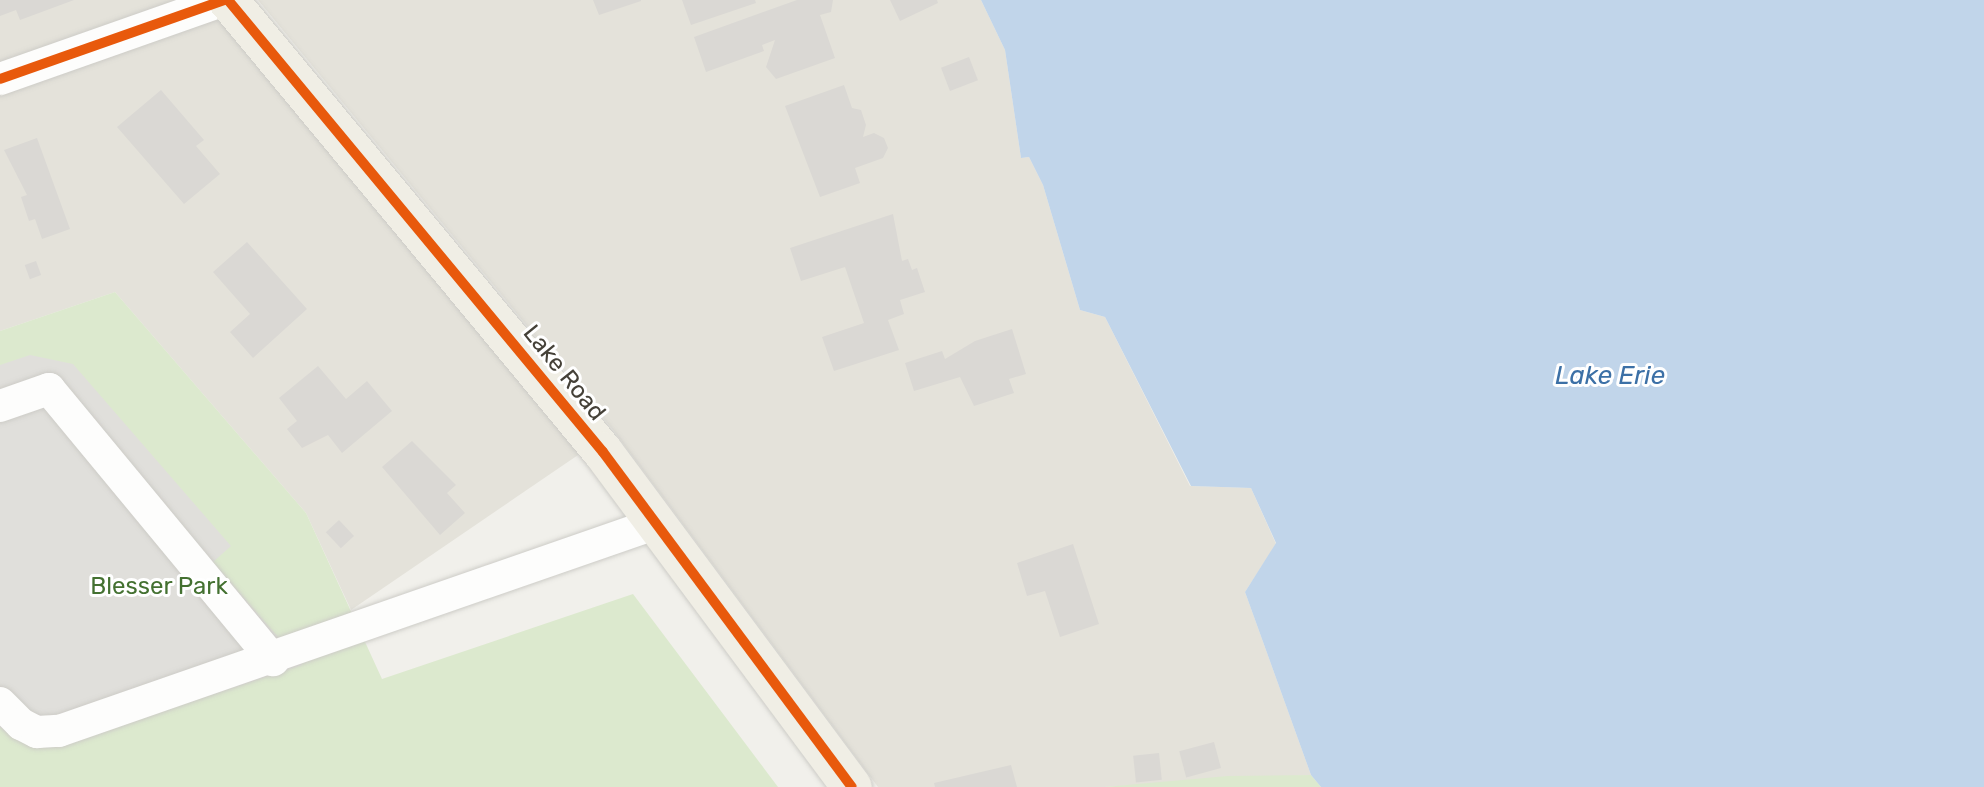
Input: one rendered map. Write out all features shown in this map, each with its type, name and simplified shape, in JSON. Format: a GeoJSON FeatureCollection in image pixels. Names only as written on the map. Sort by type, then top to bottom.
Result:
{"type":"FeatureCollection","features":[{"type":"Feature","properties":{"kind":"main road","name":"Lake Road"},"geometry":{"type":"LineString","coordinates":[[226,0],[657,523],[852,787]]}},
{"type":"Feature","properties":{"kind":"street"},"geometry":{"type":"LineString","coordinates":[[0,79],[226,0]]}},
{"type":"Feature","properties":{"kind":"street"},"geometry":{"type":"LineString","coordinates":[[0,406],[49,389],[273,660]]}},
{"type":"Feature","properties":{"kind":"street"},"geometry":{"type":"LineString","coordinates":[[0,703],[21,724],[37,732],[59,731],[273,660],[657,523]]}},
{"type":"Feature","properties":{"kind":"shaded area"},"geometry":{"type":"Polygon","coordinates":[[[0,0],[202,0],[581,453],[351,610],[306,513],[115,292],[0,331],[0,0]]]}},
{"type":"Feature","properties":{"kind":"shaded area"},"geometry":{"type":"Polygon","coordinates":[[[258,0],[981,0],[1005,50],[1021,158],[1029,157],[1043,185],[1080,310],[1105,317],[1190,486],[1251,488],[1276,544],[1245,592],[1311,775],[1104,787],[878,787],[614,431],[258,0]]]}},
{"type":"Feature","properties":{"kind":"shaded area"},"geometry":{"type":"Polygon","coordinates":[[[30,355],[73,364],[231,546],[213,562],[302,665],[56,746],[35,745],[0,727],[0,365],[30,355]]]}},
{"type":"Feature","properties":{"kind":"green space","name":"Blesser Park"},"geometry":{"type":"Polygon","coordinates":[[[115,292],[306,513],[382,679],[633,594],[778,787],[0,787],[0,331],[115,292]]]}},
{"type":"Feature","properties":{"kind":"green space"},"geometry":{"type":"Polygon","coordinates":[[[1311,775],[1321,787],[1104,787],[1228,776],[1311,775]]]}},
{"type":"Feature","properties":{"kind":"water","name":"Lake Erie"},"geometry":{"type":"Polygon","coordinates":[[[981,0],[1984,0],[1984,787],[1321,787],[1311,775],[1245,592],[1276,543],[1251,488],[1191,486],[1105,317],[1080,310],[1043,185],[1029,157],[1021,158],[1005,50],[981,0]]]}},
{"type":"Feature","properties":{"kind":"building"},"geometry":{"type":"Polygon","coordinates":[[[0,0],[74,0],[20,20],[16,10],[0,16],[0,0]]]}},
{"type":"Feature","properties":{"kind":"building"},"geometry":{"type":"Polygon","coordinates":[[[593,0],[641,0],[641,1],[599,15],[593,0]]]}},
{"type":"Feature","properties":{"kind":"building"},"geometry":{"type":"Polygon","coordinates":[[[682,0],[755,0],[756,3],[691,25],[682,0]]]}},
{"type":"Feature","properties":{"kind":"building"},"geometry":{"type":"Polygon","coordinates":[[[797,0],[833,0],[831,12],[820,15],[835,58],[776,79],[766,67],[775,40],[762,45],[764,51],[706,72],[694,37],[797,0]]]}},
{"type":"Feature","properties":{"kind":"building"},"geometry":{"type":"Polygon","coordinates":[[[890,0],[937,0],[938,3],[900,21],[890,0]]]}},
{"type":"Feature","properties":{"kind":"building"},"geometry":{"type":"Polygon","coordinates":[[[969,57],[978,80],[950,91],[941,68],[969,57]]]}},
{"type":"Feature","properties":{"kind":"building"},"geometry":{"type":"Polygon","coordinates":[[[844,85],[852,108],[861,110],[866,125],[863,137],[874,133],[884,138],[888,148],[883,158],[855,168],[860,183],[820,197],[785,106],[844,85]]]}},
{"type":"Feature","properties":{"kind":"building"},"geometry":{"type":"Polygon","coordinates":[[[161,90],[204,140],[196,146],[220,174],[184,204],[117,127],[161,90]]]}},
{"type":"Feature","properties":{"kind":"building"},"geometry":{"type":"Polygon","coordinates":[[[37,138],[70,229],[42,239],[35,219],[29,221],[21,197],[27,195],[4,150],[37,138]]]}},
{"type":"Feature","properties":{"kind":"building"},"geometry":{"type":"Polygon","coordinates":[[[893,214],[902,261],[908,259],[912,270],[917,268],[925,292],[900,300],[904,314],[888,320],[899,350],[834,371],[822,337],[864,323],[845,267],[801,281],[790,248],[893,214]]]}},
{"type":"Feature","properties":{"kind":"building"},"geometry":{"type":"Polygon","coordinates":[[[247,242],[307,309],[253,358],[230,332],[250,314],[213,272],[247,242]]]}},
{"type":"Feature","properties":{"kind":"building"},"geometry":{"type":"Polygon","coordinates":[[[36,261],[41,275],[30,279],[25,265],[36,261]]]}},
{"type":"Feature","properties":{"kind":"building"},"geometry":{"type":"Polygon","coordinates":[[[1012,329],[1026,374],[1009,379],[1014,393],[974,406],[960,377],[914,391],[905,363],[942,351],[945,359],[975,341],[1012,329]]]}},
{"type":"Feature","properties":{"kind":"building"},"geometry":{"type":"Polygon","coordinates":[[[318,366],[346,399],[367,381],[392,411],[342,453],[328,435],[302,448],[287,429],[297,421],[279,398],[318,366]]]}},
{"type":"Feature","properties":{"kind":"building"},"geometry":{"type":"Polygon","coordinates":[[[412,441],[456,485],[447,493],[465,513],[440,535],[382,467],[412,441]]]}},
{"type":"Feature","properties":{"kind":"building"},"geometry":{"type":"Polygon","coordinates":[[[339,520],[354,536],[341,548],[326,532],[339,520]]]}},
{"type":"Feature","properties":{"kind":"building"},"geometry":{"type":"Polygon","coordinates":[[[1073,544],[1099,624],[1060,637],[1045,591],[1027,596],[1017,563],[1073,544]]]}},
{"type":"Feature","properties":{"kind":"building"},"geometry":{"type":"Polygon","coordinates":[[[1214,742],[1221,768],[1186,777],[1179,751],[1214,742]]]}},
{"type":"Feature","properties":{"kind":"building"},"geometry":{"type":"Polygon","coordinates":[[[1159,753],[1162,780],[1136,783],[1133,756],[1159,753]]]}},
{"type":"Feature","properties":{"kind":"building"},"geometry":{"type":"Polygon","coordinates":[[[1011,765],[1017,787],[935,787],[934,783],[1011,765]]]}},
{"type":"Feature","properties":{"kind":"cycle path"},"geometry":{"type":"LineString","coordinates":[[0,79],[224,0]]}},
{"type":"Feature","properties":{"kind":"cycle path"},"geometry":{"type":"LineString","coordinates":[[228,0],[603,452],[852,787]]}}]}
